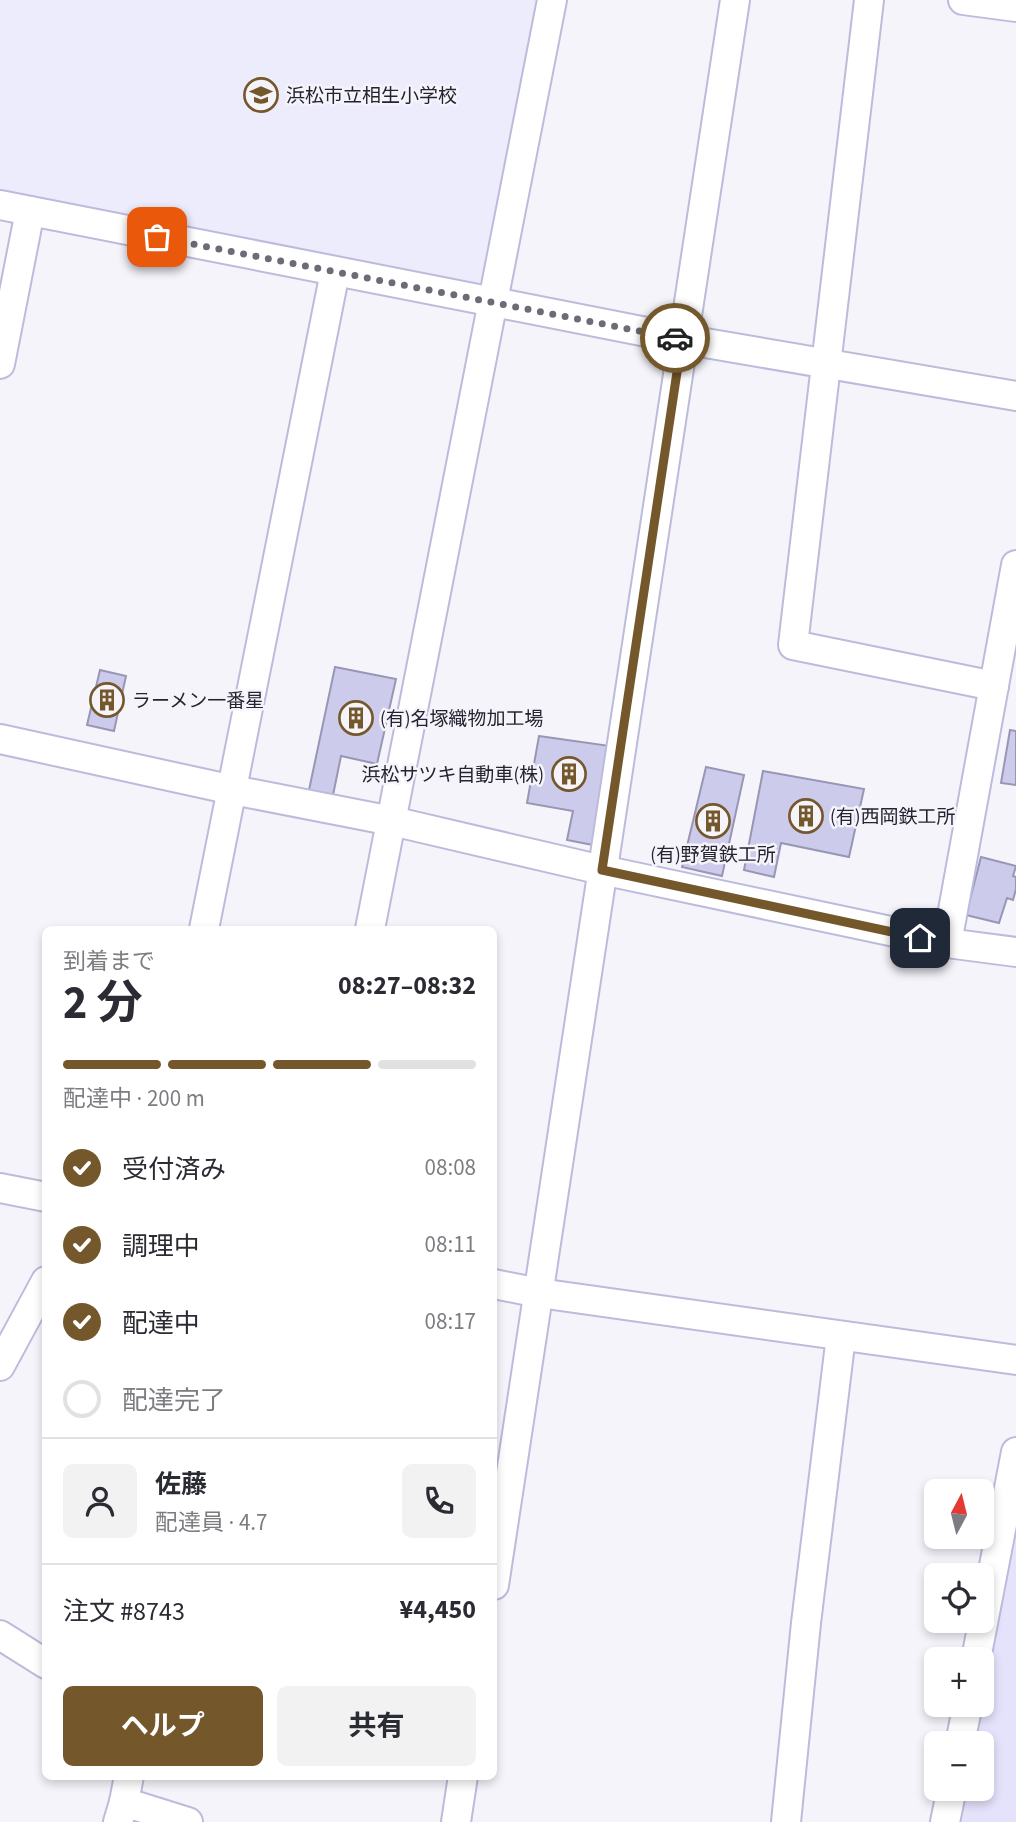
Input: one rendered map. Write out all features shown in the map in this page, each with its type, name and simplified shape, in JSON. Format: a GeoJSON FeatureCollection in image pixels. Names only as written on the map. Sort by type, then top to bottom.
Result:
{"type":"FeatureCollection","features":[{"type":"Feature","properties":{"kind":"street"},"geometry":{"type":"LineString","coordinates":[[371,926],[552,0]]}},
{"type":"Feature","properties":{"kind":"street"},"geometry":{"type":"LineString","coordinates":[[497,1566],[735,0]]}},
{"type":"Feature","properties":{"kind":"street"},"geometry":{"type":"LineString","coordinates":[[869,0],[793,645],[994,686]]}},
{"type":"Feature","properties":{"kind":"street"},"geometry":{"type":"LineString","coordinates":[[963,0],[1016,7]]}},
{"type":"Feature","properties":{"kind":"street"},"geometry":{"type":"LineString","coordinates":[[0,205],[682,339],[1016,396]]}},
{"type":"Feature","properties":{"kind":"street"},"geometry":{"type":"LineString","coordinates":[[0,363],[30,211]]}},
{"type":"Feature","properties":{"kind":"street"},"geometry":{"type":"LineString","coordinates":[[205,926],[335,272]]}},
{"type":"Feature","properties":{"kind":"street"},"geometry":{"type":"LineString","coordinates":[[947,943],[1016,570]]}},
{"type":"Feature","properties":{"kind":"street"},"geometry":{"type":"LineString","coordinates":[[0,739],[391,821],[602,870],[947,943],[1016,952]]}},
{"type":"Feature","properties":{"kind":"street"},"geometry":{"type":"LineString","coordinates":[[0,1188],[42,1196]]}},
{"type":"Feature","properties":{"kind":"street"},"geometry":{"type":"LineString","coordinates":[[497,1285],[540,1293],[1016,1360]]}},
{"type":"Feature","properties":{"kind":"street"},"geometry":{"type":"LineString","coordinates":[[0,1366],[42,1288]]}},
{"type":"Feature","properties":{"kind":"street"},"geometry":{"type":"LineString","coordinates":[[786,1822],[806,1623],[841,1336]]}},
{"type":"Feature","properties":{"kind":"street"},"geometry":{"type":"LineString","coordinates":[[978,1647],[1016,1452]]}},
{"type":"Feature","properties":{"kind":"street"},"geometry":{"type":"LineString","coordinates":[[0,1635],[42,1661]]}},
{"type":"Feature","properties":{"kind":"street"},"geometry":{"type":"LineString","coordinates":[[456,1822],[462,1780]]}},
{"type":"Feature","properties":{"kind":"street"},"geometry":{"type":"LineString","coordinates":[[124,1800],[188,1822]]}},
{"type":"Feature","properties":{"kind":"street"},"geometry":{"type":"LineString","coordinates":[[945,1822],[949,1801]]}},
{"type":"Feature","properties":{"kind":"shaded area","name":"浜松市立相生小学校"},"geometry":{"type":"Polygon","coordinates":[[[0,0],[541,0],[483,285],[0,190],[0,0]]]}},
{"type":"Feature","properties":{"kind":"shaded area"},"geometry":{"type":"Polygon","coordinates":[[[1016,1521],[1016,1822],[956,1822],[960,1801],[994,1801],[994,1731],[974,1731],[977,1717],[994,1717],[994,1647],[991,1647],[1016,1521]]]}},
{"type":"Feature","properties":{"kind":"building","name":"(有)名塚織物加工場"},"geometry":{"type":"Polygon","coordinates":[[[335,667],[396,679],[377,764],[341,756],[333,795],[309,790],[335,667]]]}},
{"type":"Feature","properties":{"kind":"building","name":"ラーメン一番星"},"geometry":{"type":"Polygon","coordinates":[[[100,670],[126,676],[114,731],[87,725],[100,670]]]}},
{"type":"Feature","properties":{"kind":"building"},"geometry":{"type":"Polygon","coordinates":[[[1010,730],[1016,731],[1016,785],[1001,783],[1010,730]]]}},
{"type":"Feature","properties":{"kind":"building","name":"浜松サツキ自動車(株)"},"geometry":{"type":"Polygon","coordinates":[[[539,736],[610,746],[593,845],[567,840],[573,811],[527,803],[539,736]]]}},
{"type":"Feature","properties":{"kind":"building","name":"(有)野賀鉄工所"},"geometry":{"type":"Polygon","coordinates":[[[706,767],[744,775],[722,876],[682,867],[706,767]]]}},
{"type":"Feature","properties":{"kind":"building","name":"(有)西岡鉄工所"},"geometry":{"type":"Polygon","coordinates":[[[763,771],[864,789],[849,857],[781,843],[774,877],[744,870],[763,771]]]}},
{"type":"Feature","properties":{"kind":"building"},"geometry":{"type":"Polygon","coordinates":[[[981,857],[1016,866],[1013,876],[1016,877],[1016,889],[1013,900],[1007,898],[999,923],[966,915],[981,857]]]}},
{"type":"Feature","properties":{"kind":"way so far"},"geometry":{"type":"LineString","coordinates":[[157,237],[675,338]]}},
{"type":"Feature","properties":{"kind":"place","name":"浜松市立相生小学校"},"geometry":{"type":"Point","coordinates":[261,95]}},
{"type":"Feature","properties":{"kind":"place","name":"ラーメン一番星"},"geometry":{"type":"Point","coordinates":[107,700]}},
{"type":"Feature","properties":{"kind":"place","name":"(有)名塚織物加工場"},"geometry":{"type":"Point","coordinates":[356,718]}},
{"type":"Feature","properties":{"kind":"place","name":"浜松サツキ自動車(株)"},"geometry":{"type":"Point","coordinates":[569,774]}},
{"type":"Feature","properties":{"kind":"place","name":"(有)西岡鉄工所"},"geometry":{"type":"Point","coordinates":[806,816]}},
{"type":"Feature","properties":{"kind":"place","name":"(有)野賀鉄工所"},"geometry":{"type":"Point","coordinates":[713,821]}},
{"type":"Feature","properties":{"kind":"route"},"geometry":{"type":"LineString","coordinates":[[675,338],[682,339],[602,870],[920,938]]}}]}
